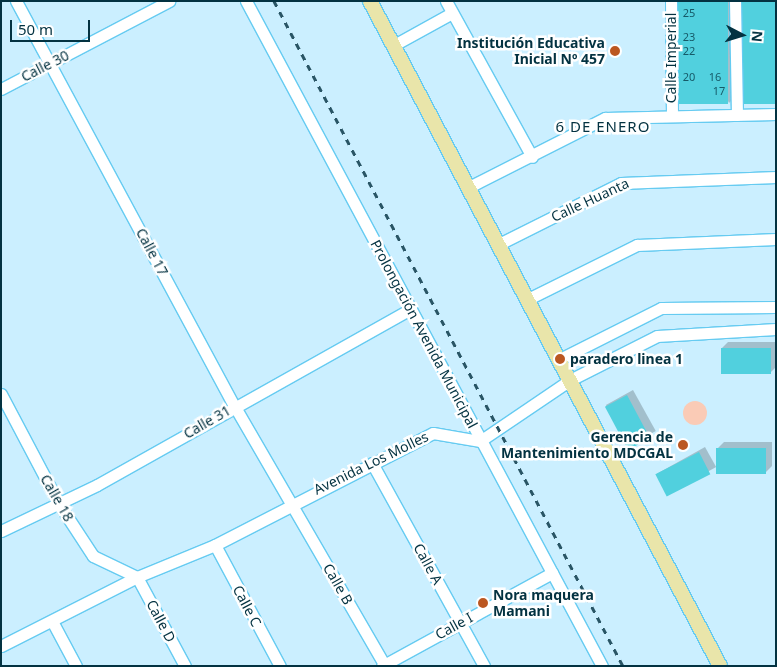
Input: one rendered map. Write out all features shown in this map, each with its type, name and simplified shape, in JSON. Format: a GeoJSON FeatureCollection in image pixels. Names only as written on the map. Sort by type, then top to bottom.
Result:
{"type":"FeatureCollection","features":[{"type":"Feature","properties":{"kind":"main road"},"geometry":{"type":"LineString","coordinates":[[370,1],[720,666]]}},
{"type":"Feature","properties":{"kind":"street","name":"Calle 17"},"geometry":{"type":"LineString","coordinates":[[16,1],[235,407],[291,502]]}},
{"type":"Feature","properties":{"kind":"street","name":"Calle 30"},"geometry":{"type":"LineString","coordinates":[[1,88],[169,1]]}},
{"type":"Feature","properties":{"kind":"street","name":"Prolongación Avenida Municipal"},"geometry":{"type":"LineString","coordinates":[[246,1],[602,666]]}},
{"type":"Feature","properties":{"kind":"street"},"geometry":{"type":"LineString","coordinates":[[446,1],[532,156]]}},
{"type":"Feature","properties":{"kind":"street","name":"Calle Imperial"},"geometry":{"type":"LineString","coordinates":[[671,1],[672,115]]}},
{"type":"Feature","properties":{"kind":"street"},"geometry":{"type":"LineString","coordinates":[[736,1],[737,115]]}},
{"type":"Feature","properties":{"kind":"street"},"geometry":{"type":"LineString","coordinates":[[394,45],[452,13]]}},
{"type":"Feature","properties":{"kind":"street"},"geometry":{"type":"LineString","coordinates":[[469,188],[605,118],[776,114]]}},
{"type":"Feature","properties":{"kind":"street","name":"Calle Huanta"},"geometry":{"type":"LineString","coordinates":[[499,244],[621,183],[776,177]]}},
{"type":"Feature","properties":{"kind":"street"},"geometry":{"type":"LineString","coordinates":[[528,299],[637,245],[776,239]]}},
{"type":"Feature","properties":{"kind":"street"},"geometry":{"type":"LineString","coordinates":[[560,359],[660,308],[776,307]]}},
{"type":"Feature","properties":{"kind":"street","name":"Calle 31"},"geometry":{"type":"LineString","coordinates":[[1,531],[59,504],[411,309]]}},
{"type":"Feature","properties":{"kind":"street"},"geometry":{"type":"LineString","coordinates":[[480,441],[570,380],[666,333],[776,329]]}},
{"type":"Feature","properties":{"kind":"street","name":"Calle 18"},"geometry":{"type":"LineString","coordinates":[[1,394],[59,504],[93,556],[137,577]]}},
{"type":"Feature","properties":{"kind":"street","name":"Avenida Los Molles"},"geometry":{"type":"LineString","coordinates":[[1,646],[137,577],[215,546],[291,502],[372,462],[441,431],[480,441]]}},
{"type":"Feature","properties":{"kind":"street","name":"Calle A"},"geometry":{"type":"LineString","coordinates":[[372,462],[484,666]]}},
{"type":"Feature","properties":{"kind":"street","name":"Calle B"},"geometry":{"type":"LineString","coordinates":[[291,502],[384,665]]}},
{"type":"Feature","properties":{"kind":"street","name":"Calle C"},"geometry":{"type":"LineString","coordinates":[[215,546],[280,666]]}},
{"type":"Feature","properties":{"kind":"street","name":"Calle I"},"geometry":{"type":"LineString","coordinates":[[384,665],[552,573]]}},
{"type":"Feature","properties":{"kind":"street","name":"Calle D"},"geometry":{"type":"LineString","coordinates":[[137,577],[185,666]]}},
{"type":"Feature","properties":{"kind":"street"},"geometry":{"type":"LineString","coordinates":[[52,621],[76,666]]}},
{"type":"Feature","properties":{"kind":"shaded area"},"geometry":{"type":"Polygon","coordinates":[[[690,401],[700,401],[707,408],[707,418],[700,425],[690,425],[683,418],[683,408],[690,401]]]}},
{"type":"Feature","properties":{"kind":"building"},"geometry":{"type":"Polygon","coordinates":[[[678,1],[728,1],[728,104],[678,104],[678,1]]]}},
{"type":"Feature","properties":{"kind":"building"},"geometry":{"type":"Polygon","coordinates":[[[742,1],[776,1],[776,104],[742,104],[742,1]]]}},
{"type":"Feature","properties":{"kind":"building"},"geometry":{"type":"Polygon","coordinates":[[[721,348],[771,348],[771,374],[721,374],[721,348]]]}},
{"type":"Feature","properties":{"kind":"building"},"geometry":{"type":"Polygon","coordinates":[[[627,395],[650,438],[628,450],[605,407],[627,395]]]}},
{"type":"Feature","properties":{"kind":"building"},"geometry":{"type":"Polygon","coordinates":[[[716,448],[766,448],[766,474],[716,474],[716,448]]]}},
{"type":"Feature","properties":{"kind":"building"},"geometry":{"type":"Polygon","coordinates":[[[699,452],[710,474],[667,497],[655,474],[699,452]]]}},
{"type":"Feature","properties":{"kind":"railway"},"geometry":{"type":"LineString","coordinates":[[274,1],[623,666]]}},
{"type":"Feature","properties":{"kind":"place","name":"Institución Educativa Inicial Nº 457"},"geometry":{"type":"Point","coordinates":[615,51]}},
{"type":"Feature","properties":{"kind":"place","name":"paradero linea 1"},"geometry":{"type":"Point","coordinates":[560,359]}},
{"type":"Feature","properties":{"kind":"place","name":"Gerencia de Mantenimiento MDCGAL"},"geometry":{"type":"Point","coordinates":[683,445]}},
{"type":"Feature","properties":{"kind":"place","name":"Nora maquera Mamani"},"geometry":{"type":"Point","coordinates":[483,603]}},
{"type":"Feature","properties":{"kind":"district","name":"6 DE ENERO"},"geometry":{"type":"Point","coordinates":[603,127]}}]}
